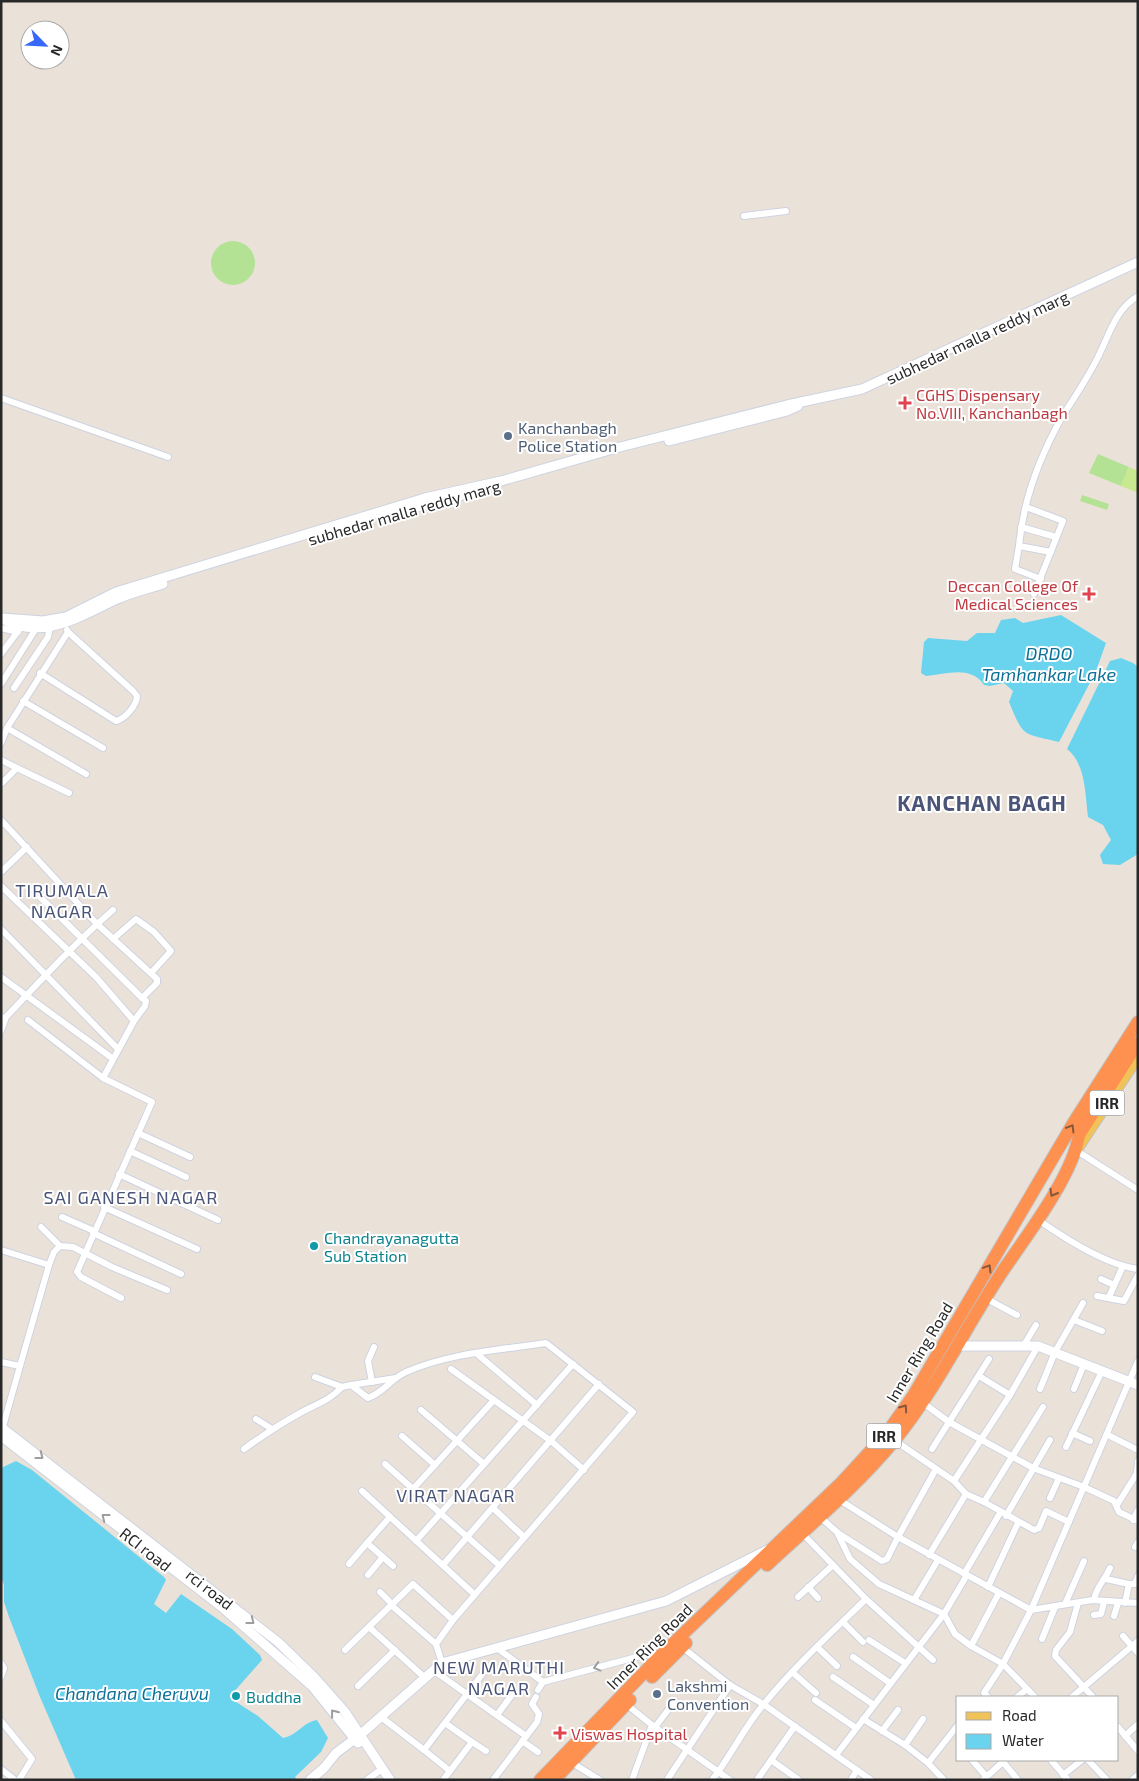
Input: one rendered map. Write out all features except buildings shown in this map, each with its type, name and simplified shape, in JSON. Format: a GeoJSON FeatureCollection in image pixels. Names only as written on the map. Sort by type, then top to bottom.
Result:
{"type":"FeatureCollection","features":[{"type":"Feature","properties":{"kind":"highway","name":"Inner Ring Road"},"geometry":{"type":"LineString","coordinates":[[554,1780],[566,1759],[662,1654],[860,1462],[887,1433],[913,1396],[1074,1122],[1138,1022]]}},
{"type":"Feature","properties":{"kind":"highway"},"geometry":{"type":"LineString","coordinates":[[1077,1151],[1079,1135],[1138,1043]]}},
{"type":"Feature","properties":{"kind":"highway","name":"Inner Ring Road"},"geometry":{"type":"LineString","coordinates":[[540,1780],[626,1704],[682,1647],[820,1517],[894,1440],[922,1402],[985,1298],[1037,1220],[1077,1151]]}},
{"type":"Feature","properties":{"kind":"main road","name":"subhedar malla reddy marg"},"geometry":{"type":"LineString","coordinates":[[2,618],[43,621],[66,617],[116,592],[425,498],[500,481],[620,447],[862,389],[1138,262]]}},
{"type":"Feature","properties":{"kind":"main road","name":"subhedar malla reddy marg"},"geometry":{"type":"LineString","coordinates":[[2,618],[20,629],[37,627],[66,628],[117,599],[370,519],[787,411],[812,400]]}},
{"type":"Feature","properties":{"kind":"main road","name":"Inner Ring Road"},"geometry":{"type":"LineString","coordinates":[[1077,1151],[1138,1057]]}},
{"type":"Feature","properties":{"kind":"main road"},"geometry":{"type":"LineString","coordinates":[[956,1346],[1038,1346],[1133,1383]]}},
{"type":"Feature","properties":{"kind":"main road","name":"RCI road"},"geometry":{"type":"LineString","coordinates":[[2,1430],[238,1621],[312,1686],[357,1737],[384,1780]]}},
{"type":"Feature","properties":{"kind":"main road"},"geometry":{"type":"LineString","coordinates":[[310,1780],[324,1768],[336,1753],[381,1717],[442,1663],[666,1601],[774,1546]]}},
{"type":"Feature","properties":{"kind":"main road"},"geometry":{"type":"LineString","coordinates":[[357,1737],[390,1780]]}},
{"type":"Feature","properties":{"kind":"street"},"geometry":{"type":"LineString","coordinates":[[744,216],[786,211]]}},
{"type":"Feature","properties":{"kind":"street"},"geometry":{"type":"LineString","coordinates":[[1041,579],[1015,569],[1020,527],[1032,484],[1062,418],[1087,378],[1119,313],[1130,300],[1138,296]]}},
{"type":"Feature","properties":{"kind":"street"},"geometry":{"type":"LineString","coordinates":[[1,398],[168,457]]}},
{"type":"Feature","properties":{"kind":"street"},"geometry":{"type":"LineString","coordinates":[[1026,506],[1063,521],[1034,594]]}},
{"type":"Feature","properties":{"kind":"street"},"geometry":{"type":"LineString","coordinates":[[1020,527],[1056,537]]}},
{"type":"Feature","properties":{"kind":"street"},"geometry":{"type":"LineString","coordinates":[[1018,546],[1051,552]]}},
{"type":"Feature","properties":{"kind":"street"},"geometry":{"type":"LineString","coordinates":[[2,679],[37,627]]}},
{"type":"Feature","properties":{"kind":"street"},"geometry":{"type":"LineString","coordinates":[[14,688],[48,636],[50,627]]}},
{"type":"Feature","properties":{"kind":"street"},"geometry":{"type":"LineString","coordinates":[[1,743],[7,728],[66,628],[135,693],[137,699],[122,720],[116,721],[40,673]]}},
{"type":"Feature","properties":{"kind":"street"},"geometry":{"type":"LineString","coordinates":[[2,630],[20,629]]}},
{"type":"Feature","properties":{"kind":"street"},"geometry":{"type":"LineString","coordinates":[[1,654],[20,629]]}},
{"type":"Feature","properties":{"kind":"street"},"geometry":{"type":"LineString","coordinates":[[23,701],[103,748]]}},
{"type":"Feature","properties":{"kind":"street"},"geometry":{"type":"LineString","coordinates":[[7,728],[86,774]]}},
{"type":"Feature","properties":{"kind":"street"},"geometry":{"type":"LineString","coordinates":[[1,760],[69,793]]}},
{"type":"Feature","properties":{"kind":"street"},"geometry":{"type":"LineString","coordinates":[[1,784],[17,768]]}},
{"type":"Feature","properties":{"kind":"street"},"geometry":{"type":"LineString","coordinates":[[1,820],[97,924],[157,978],[157,983],[142,998]]}},
{"type":"Feature","properties":{"kind":"street"},"geometry":{"type":"LineString","coordinates":[[1,872],[27,847]]}},
{"type":"Feature","properties":{"kind":"street"},"geometry":{"type":"LineString","coordinates":[[1,886],[96,977],[134,1021]]}},
{"type":"Feature","properties":{"kind":"street"},"geometry":{"type":"LineString","coordinates":[[40,897],[146,1004],[112,1058],[103,1078]]}},
{"type":"Feature","properties":{"kind":"street"},"geometry":{"type":"LineString","coordinates":[[1,1031],[4,1018],[70,952],[80,938],[113,910]]}},
{"type":"Feature","properties":{"kind":"street"},"geometry":{"type":"LineString","coordinates":[[113,938],[136,919],[154,932],[171,951],[151,973]]}},
{"type":"Feature","properties":{"kind":"street"},"geometry":{"type":"LineString","coordinates":[[1,929],[118,1049]]}},
{"type":"Feature","properties":{"kind":"street"},"geometry":{"type":"LineString","coordinates":[[1,977],[112,1058]]}},
{"type":"Feature","properties":{"kind":"street"},"geometry":{"type":"LineString","coordinates":[[28,1020],[103,1078],[152,1102],[104,1207],[77,1272],[78,1275],[121,1298]]}},
{"type":"Feature","properties":{"kind":"street"},"geometry":{"type":"LineString","coordinates":[[138,1133],[190,1156]]}},
{"type":"Feature","properties":{"kind":"street"},"geometry":{"type":"LineString","coordinates":[[130,1150],[186,1177]]}},
{"type":"Feature","properties":{"kind":"street"},"geometry":{"type":"LineString","coordinates":[[1077,1151],[1138,1190]]}},
{"type":"Feature","properties":{"kind":"street"},"geometry":{"type":"LineString","coordinates":[[119,1174],[218,1220]]}},
{"type":"Feature","properties":{"kind":"street"},"geometry":{"type":"LineString","coordinates":[[104,1207],[197,1249]]}},
{"type":"Feature","properties":{"kind":"street"},"geometry":{"type":"LineString","coordinates":[[62,1217],[181,1274]]}},
{"type":"Feature","properties":{"kind":"street"},"geometry":{"type":"LineString","coordinates":[[1037,1220],[1065,1239],[1123,1266],[1138,1269]]}},
{"type":"Feature","properties":{"kind":"street"},"geometry":{"type":"LineString","coordinates":[[41,1227],[60,1246],[73,1247],[167,1290]]}},
{"type":"Feature","properties":{"kind":"street"},"geometry":{"type":"LineString","coordinates":[[2,1430],[48,1265],[54,1252],[60,1246]]}},
{"type":"Feature","properties":{"kind":"street"},"geometry":{"type":"LineString","coordinates":[[1,1250],[48,1265]]}},
{"type":"Feature","properties":{"kind":"street"},"geometry":{"type":"LineString","coordinates":[[1109,1297],[1123,1266]]}},
{"type":"Feature","properties":{"kind":"street"},"geometry":{"type":"LineString","coordinates":[[1097,1296],[1124,1301],[1138,1275]]}},
{"type":"Feature","properties":{"kind":"street"},"geometry":{"type":"LineString","coordinates":[[1101,1279],[1114,1285]]}},
{"type":"Feature","properties":{"kind":"street"},"geometry":{"type":"LineString","coordinates":[[985,1298],[1016,1315]]}},
{"type":"Feature","properties":{"kind":"street"},"geometry":{"type":"LineString","coordinates":[[1040,1389],[1055,1352],[1083,1303]]}},
{"type":"Feature","properties":{"kind":"street"},"geometry":{"type":"LineString","coordinates":[[1074,1320],[1102,1331]]}},
{"type":"Feature","properties":{"kind":"street"},"geometry":{"type":"LineString","coordinates":[[1024,1345],[1036,1325]]}},
{"type":"Feature","properties":{"kind":"street"},"geometry":{"type":"LineString","coordinates":[[351,1385],[368,1398],[380,1394],[396,1378],[406,1372],[453,1356],[546,1343],[633,1412],[474,1594],[436,1644]]}},
{"type":"Feature","properties":{"kind":"street"},"geometry":{"type":"LineString","coordinates":[[954,1482],[1010,1396],[1038,1346]]}},
{"type":"Feature","properties":{"kind":"street"},"geometry":{"type":"LineString","coordinates":[[372,1382],[368,1361],[374,1347]]}},
{"type":"Feature","properties":{"kind":"street"},"geometry":{"type":"LineString","coordinates":[[476,1353],[537,1405]]}},
{"type":"Feature","properties":{"kind":"street"},"geometry":{"type":"LineString","coordinates":[[932,1449],[989,1359]]}},
{"type":"Feature","properties":{"kind":"street"},"geometry":{"type":"LineString","coordinates":[[984,1696],[1031,1610],[1084,1487],[1133,1383],[1138,1361]]}},
{"type":"Feature","properties":{"kind":"street"},"geometry":{"type":"LineString","coordinates":[[1,1362],[20,1366]]}},
{"type":"Feature","properties":{"kind":"street"},"geometry":{"type":"LineString","coordinates":[[416,1541],[520,1421],[537,1405],[573,1364]]}},
{"type":"Feature","properties":{"kind":"street"},"geometry":{"type":"LineString","coordinates":[[1074,1389],[1084,1364]]}},
{"type":"Feature","properties":{"kind":"street"},"geometry":{"type":"LineString","coordinates":[[451,1369],[551,1442],[584,1470]]}},
{"type":"Feature","properties":{"kind":"street"},"geometry":{"type":"LineString","coordinates":[[1066,1447],[1102,1371]]}},
{"type":"Feature","properties":{"kind":"street"},"geometry":{"type":"LineString","coordinates":[[979,1376],[1010,1396]]}},
{"type":"Feature","properties":{"kind":"street"},"geometry":{"type":"LineString","coordinates":[[315,1377],[342,1387]]}},
{"type":"Feature","properties":{"kind":"street"},"geometry":{"type":"LineString","coordinates":[[244,1450],[272,1429],[315,1404],[330,1399],[342,1387],[396,1378]]}},
{"type":"Feature","properties":{"kind":"street"},"geometry":{"type":"LineString","coordinates":[[443,1565],[551,1442],[599,1384]]}},
{"type":"Feature","properties":{"kind":"street"},"geometry":{"type":"LineString","coordinates":[[413,1489],[494,1400]]}},
{"type":"Feature","properties":{"kind":"street"},"geometry":{"type":"LineString","coordinates":[[922,1402],[949,1422],[1033,1468],[1084,1487],[1117,1505]]}},
{"type":"Feature","properties":{"kind":"street"},"geometry":{"type":"LineString","coordinates":[[984,1502],[1043,1407]]}},
{"type":"Feature","properties":{"kind":"street"},"geometry":{"type":"LineString","coordinates":[[421,1410],[484,1464]]}},
{"type":"Feature","properties":{"kind":"street"},"geometry":{"type":"LineString","coordinates":[[256,1419],[272,1429]]}},
{"type":"Feature","properties":{"kind":"street"},"geometry":{"type":"LineString","coordinates":[[1072,1433],[1090,1441]]}},
{"type":"Feature","properties":{"kind":"street"},"geometry":{"type":"LineString","coordinates":[[1108,1435],[1138,1450]]}},
{"type":"Feature","properties":{"kind":"street"},"geometry":{"type":"LineString","coordinates":[[402,1436],[435,1464]]}},
{"type":"Feature","properties":{"kind":"street"},"geometry":{"type":"LineString","coordinates":[[894,1440],[954,1482],[966,1494],[984,1502],[1018,1523],[1037,1530],[1046,1511],[1069,1522]]}},
{"type":"Feature","properties":{"kind":"street"},"geometry":{"type":"LineString","coordinates":[[836,1756],[944,1614],[966,1574],[1050,1440]]}},
{"type":"Feature","properties":{"kind":"street"},"geometry":{"type":"LineString","coordinates":[[1138,1461],[1137,1472],[1117,1505],[1117,1510],[1135,1521],[1138,1510]]}},
{"type":"Feature","properties":{"kind":"street"},"geometry":{"type":"LineString","coordinates":[[385,1464],[499,1565]]}},
{"type":"Feature","properties":{"kind":"street"},"geometry":{"type":"LineString","coordinates":[[820,1517],[837,1532],[884,1561],[936,1469]]}},
{"type":"Feature","properties":{"kind":"street"},"geometry":{"type":"LineString","coordinates":[[1050,1498],[1059,1478]]}},
{"type":"Feature","properties":{"kind":"street"},"geometry":{"type":"LineString","coordinates":[[362,1492],[474,1594]]}},
{"type":"Feature","properties":{"kind":"street"},"geometry":{"type":"LineString","coordinates":[[929,1555],[966,1494]]}},
{"type":"Feature","properties":{"kind":"street"},"geometry":{"type":"LineString","coordinates":[[838,1499],[929,1555],[1031,1610],[1094,1600],[1138,1603]]}},
{"type":"Feature","properties":{"kind":"street"},"geometry":{"type":"LineString","coordinates":[[493,1508],[524,1537]]}},
{"type":"Feature","properties":{"kind":"street"},"geometry":{"type":"LineString","coordinates":[[349,1564],[389,1518]]}},
{"type":"Feature","properties":{"kind":"street"},"geometry":{"type":"LineString","coordinates":[[988,1587],[1018,1523]]}},
{"type":"Feature","properties":{"kind":"street"},"geometry":{"type":"LineString","coordinates":[[837,1532],[850,1559],[879,1584],[944,1614],[955,1634],[971,1646],[1002,1664],[1034,1696]]}},
{"type":"Feature","properties":{"kind":"street"},"geometry":{"type":"LineString","coordinates":[[802,1533],[866,1599],[933,1660]]}},
{"type":"Feature","properties":{"kind":"street"},"geometry":{"type":"LineString","coordinates":[[368,1543],[393,1566]]}},
{"type":"Feature","properties":{"kind":"street"},"geometry":{"type":"LineString","coordinates":[[368,1575],[383,1557]]}},
{"type":"Feature","properties":{"kind":"street"},"geometry":{"type":"LineString","coordinates":[[914,1600],[938,1560]]}},
{"type":"Feature","properties":{"kind":"street"},"geometry":{"type":"LineString","coordinates":[[1066,1604],[1084,1561]]}},
{"type":"Feature","properties":{"kind":"street"},"geometry":{"type":"LineString","coordinates":[[798,1597],[833,1565]]}},
{"type":"Feature","properties":{"kind":"street"},"geometry":{"type":"LineString","coordinates":[[1094,1600],[1098,1587],[1106,1579],[1110,1568]]}},
{"type":"Feature","properties":{"kind":"street"},"geometry":{"type":"LineString","coordinates":[[1106,1579],[1135,1584],[1138,1577]]}},
{"type":"Feature","properties":{"kind":"street"},"geometry":{"type":"LineString","coordinates":[[345,1650],[414,1584],[453,1620]]}},
{"type":"Feature","properties":{"kind":"street"},"geometry":{"type":"LineString","coordinates":[[1114,1616],[1129,1584]]}},
{"type":"Feature","properties":{"kind":"street"},"geometry":{"type":"LineString","coordinates":[[808,1588],[818,1598]]}},
{"type":"Feature","properties":{"kind":"street"},"geometry":{"type":"LineString","coordinates":[[380,1592],[436,1644],[442,1663]]}},
{"type":"Feature","properties":{"kind":"street"},"geometry":{"type":"LineString","coordinates":[[971,1646],[999,1593]]}},
{"type":"Feature","properties":{"kind":"street"},"geometry":{"type":"LineString","coordinates":[[712,1780],[738,1738],[764,1704],[792,1672],[866,1599]]}},
{"type":"Feature","properties":{"kind":"street"},"geometry":{"type":"LineString","coordinates":[[1094,1615],[1101,1614],[1104,1602]]}},
{"type":"Feature","properties":{"kind":"street"},"geometry":{"type":"LineString","coordinates":[[1078,1603],[1070,1632],[1055,1653],[1055,1656],[1092,1696]]}},
{"type":"Feature","properties":{"kind":"street"},"geometry":{"type":"LineString","coordinates":[[1042,1639],[1055,1607]]}},
{"type":"Feature","properties":{"kind":"street"},"geometry":{"type":"LineString","coordinates":[[843,1622],[866,1641],[905,1663]]}},
{"type":"Feature","properties":{"kind":"street"},"geometry":{"type":"LineString","coordinates":[[369,1627],[424,1677]]}},
{"type":"Feature","properties":{"kind":"street"},"geometry":{"type":"LineString","coordinates":[[1123,1636],[1138,1653]]}},
{"type":"Feature","properties":{"kind":"street"},"geometry":{"type":"LineString","coordinates":[[1073,1696],[1138,1641]]}},
{"type":"Feature","properties":{"kind":"street"},"geometry":{"type":"LineString","coordinates":[[682,1647],[730,1686],[764,1704],[871,1780]]}},
{"type":"Feature","properties":{"kind":"street"},"geometry":{"type":"LineString","coordinates":[[817,1647],[837,1666]]}},
{"type":"Feature","properties":{"kind":"street"},"geometry":{"type":"LineString","coordinates":[[497,1648],[543,1682]]}},
{"type":"Feature","properties":{"kind":"street"},"geometry":{"type":"LineString","coordinates":[[358,1686],[395,1650]]}},
{"type":"Feature","properties":{"kind":"street"},"geometry":{"type":"LineString","coordinates":[[493,1780],[538,1718],[539,1714],[532,1704],[543,1682],[644,1654],[662,1654]]}},
{"type":"Feature","properties":{"kind":"street"},"geometry":{"type":"LineString","coordinates":[[853,1657],[890,1683]]}},
{"type":"Feature","properties":{"kind":"street"},"geometry":{"type":"LineString","coordinates":[[1,1663],[4,1668],[1,1676]]}},
{"type":"Feature","properties":{"kind":"street"},"geometry":{"type":"LineString","coordinates":[[433,1670],[497,1715],[538,1752]]}},
{"type":"Feature","properties":{"kind":"street"},"geometry":{"type":"LineString","coordinates":[[424,1750],[484,1672]]}},
{"type":"Feature","properties":{"kind":"street"},"geometry":{"type":"LineString","coordinates":[[792,1672],[816,1696],[856,1728]]}},
{"type":"Feature","properties":{"kind":"street"},"geometry":{"type":"LineString","coordinates":[[834,1678],[874,1705]]}},
{"type":"Feature","properties":{"kind":"street"},"geometry":{"type":"LineString","coordinates":[[667,1780],[730,1686]]}},
{"type":"Feature","properties":{"kind":"street"},"geometry":{"type":"LineString","coordinates":[[1018,1696],[1026,1689]]}},
{"type":"Feature","properties":{"kind":"street"},"geometry":{"type":"LineString","coordinates":[[497,1715],[514,1692]]}},
{"type":"Feature","properties":{"kind":"street"},"geometry":{"type":"LineString","coordinates":[[632,1780],[654,1726],[675,1701]]}},
{"type":"Feature","properties":{"kind":"street"},"geometry":{"type":"LineString","coordinates":[[626,1704],[730,1780]]}},
{"type":"Feature","properties":{"kind":"street"},"geometry":{"type":"LineString","coordinates":[[882,1731],[898,1710]]}},
{"type":"Feature","properties":{"kind":"street"},"geometry":{"type":"LineString","coordinates":[[381,1717],[450,1771]]}},
{"type":"Feature","properties":{"kind":"street"},"geometry":{"type":"LineString","coordinates":[[904,1745],[923,1719]]}},
{"type":"Feature","properties":{"kind":"street"},"geometry":{"type":"LineString","coordinates":[[863,1720],[904,1745],[928,1763],[944,1780]]}},
{"type":"Feature","properties":{"kind":"street"},"geometry":{"type":"LineString","coordinates":[[1,1769],[17,1780],[32,1759],[2,1723]]}},
{"type":"Feature","properties":{"kind":"street"},"geometry":{"type":"LineString","coordinates":[[445,1723],[486,1751]]}},
{"type":"Feature","properties":{"kind":"street"},"geometry":{"type":"LineString","coordinates":[[1125,1736],[1138,1724]]}},
{"type":"Feature","properties":{"kind":"street"},"geometry":{"type":"LineString","coordinates":[[757,1780],[795,1726]]}},
{"type":"Feature","properties":{"kind":"street"},"geometry":{"type":"LineString","coordinates":[[928,1763],[956,1728]]}},
{"type":"Feature","properties":{"kind":"street"},"geometry":{"type":"LineString","coordinates":[[1119,1728],[1138,1751]]}},
{"type":"Feature","properties":{"kind":"street"},"geometry":{"type":"LineString","coordinates":[[443,1780],[472,1742]]}},
{"type":"Feature","properties":{"kind":"street"},"geometry":{"type":"LineString","coordinates":[[566,1759],[600,1780]]}},
{"type":"Feature","properties":{"kind":"street"},"geometry":{"type":"LineString","coordinates":[[771,1760],[799,1780]]}},
{"type":"Feature","properties":{"kind":"street"},"geometry":{"type":"LineString","coordinates":[[973,1761],[984,1778],[1004,1761],[1018,1780]]}},
{"type":"Feature","properties":{"kind":"street"},"geometry":{"type":"LineString","coordinates":[[1052,1761],[1066,1777],[1081,1761]]}},
{"type":"Feature","properties":{"kind":"street"},"geometry":{"type":"LineString","coordinates":[[1089,1761],[1107,1780]]}},
{"type":"Feature","properties":{"kind":"street"},"geometry":{"type":"LineString","coordinates":[[851,1780],[858,1770]]}},
{"type":"Feature","properties":{"kind":"street"},"geometry":{"type":"LineString","coordinates":[[367,1780],[379,1771]]}},
{"type":"Feature","properties":{"kind":"street"},"geometry":{"type":"LineString","coordinates":[[1132,1780],[1138,1775]]}},
{"type":"Feature","properties":{"kind":"green space"},"geometry":{"type":"Polygon","coordinates":[[[229,241],[237,241],[249,247],[255,263],[249,279],[237,285],[229,285],[217,279],[211,267],[211,259],[217,247],[229,241]]]}},
{"type":"Feature","properties":{"kind":"green space"},"geometry":{"type":"Polygon","coordinates":[[[1098,454],[1129,467],[1121,486],[1089,473],[1098,454]]]}},
{"type":"Feature","properties":{"kind":"green space"},"geometry":{"type":"Polygon","coordinates":[[[1129,467],[1138,471],[1138,493],[1121,486],[1129,467]]]}},
{"type":"Feature","properties":{"kind":"green space"},"geometry":{"type":"Polygon","coordinates":[[[1082,495],[1109,504],[1107,510],[1080,501],[1082,495]]]}},
{"type":"Feature","properties":{"kind":"water","name":"DRDO Tamhankar Lake"},"geometry":{"type":"Polygon","coordinates":[[[1061,615],[1106,643],[1096,671],[1059,742],[1031,735],[1022,728],[1009,702],[1013,691],[1004,683],[990,686],[984,685],[972,675],[958,672],[926,676],[921,673],[924,642],[928,638],[967,641],[977,633],[995,633],[1001,620],[1015,618],[1023,623],[1061,615]]]}},
{"type":"Feature","properties":{"kind":"water","name":"DRDO Tamhankar Lake"},"geometry":{"type":"Polygon","coordinates":[[[1121,658],[1138,667],[1138,854],[1120,865],[1103,864],[1100,855],[1111,840],[1103,825],[1088,817],[1084,780],[1078,763],[1067,749],[1110,661],[1121,658]]]}},
{"type":"Feature","properties":{"kind":"water","name":"Chandana Cheruvu"},"geometry":{"type":"Polygon","coordinates":[[[16,1461],[32,1470],[164,1577],[166,1580],[154,1604],[166,1613],[181,1594],[232,1629],[260,1655],[262,1660],[232,1694],[233,1700],[258,1716],[283,1738],[293,1734],[308,1723],[317,1720],[328,1738],[321,1752],[295,1777],[297,1780],[76,1780],[40,1697],[4,1602],[4,1585],[1,1576],[1,1468],[16,1461]]]}},
{"type":"Feature","properties":{"kind":"place","name":"CGHS Dispensary No.VIII, Kanchanbagh"},"geometry":{"type":"Point","coordinates":[905,403]}},
{"type":"Feature","properties":{"kind":"place","name":"Kanchanbagh Police Station"},"geometry":{"type":"Point","coordinates":[508,436]}},
{"type":"Feature","properties":{"kind":"place","name":"Deccan College Of Medical Sciences"},"geometry":{"type":"Point","coordinates":[1089,594]}},
{"type":"Feature","properties":{"kind":"place","name":"Chandrayanagutta Sub Station"},"geometry":{"type":"Point","coordinates":[314,1246]}},
{"type":"Feature","properties":{"kind":"place","name":"Lakshmi Convention"},"geometry":{"type":"Point","coordinates":[657,1694]}},
{"type":"Feature","properties":{"kind":"place","name":"Buddha"},"geometry":{"type":"Point","coordinates":[236,1696]}},
{"type":"Feature","properties":{"kind":"place","name":"Viswas Hospital"},"geometry":{"type":"Point","coordinates":[560,1733]}},
{"type":"Feature","properties":{"kind":"district","name":"KANCHAN BAGH"},"geometry":{"type":"Point","coordinates":[982,802]}},
{"type":"Feature","properties":{"kind":"district","name":"TIRUMALA NAGAR"},"geometry":{"type":"Point","coordinates":[62,900]}},
{"type":"Feature","properties":{"kind":"district","name":"SAI GANESH NAGAR"},"geometry":{"type":"Point","coordinates":[131,1197]}},
{"type":"Feature","properties":{"kind":"district","name":"VIRAT NAGAR"},"geometry":{"type":"Point","coordinates":[456,1495]}},
{"type":"Feature","properties":{"kind":"district","name":"NEW MARUTHI NAGAR"},"geometry":{"type":"Point","coordinates":[499,1677]}}]}
